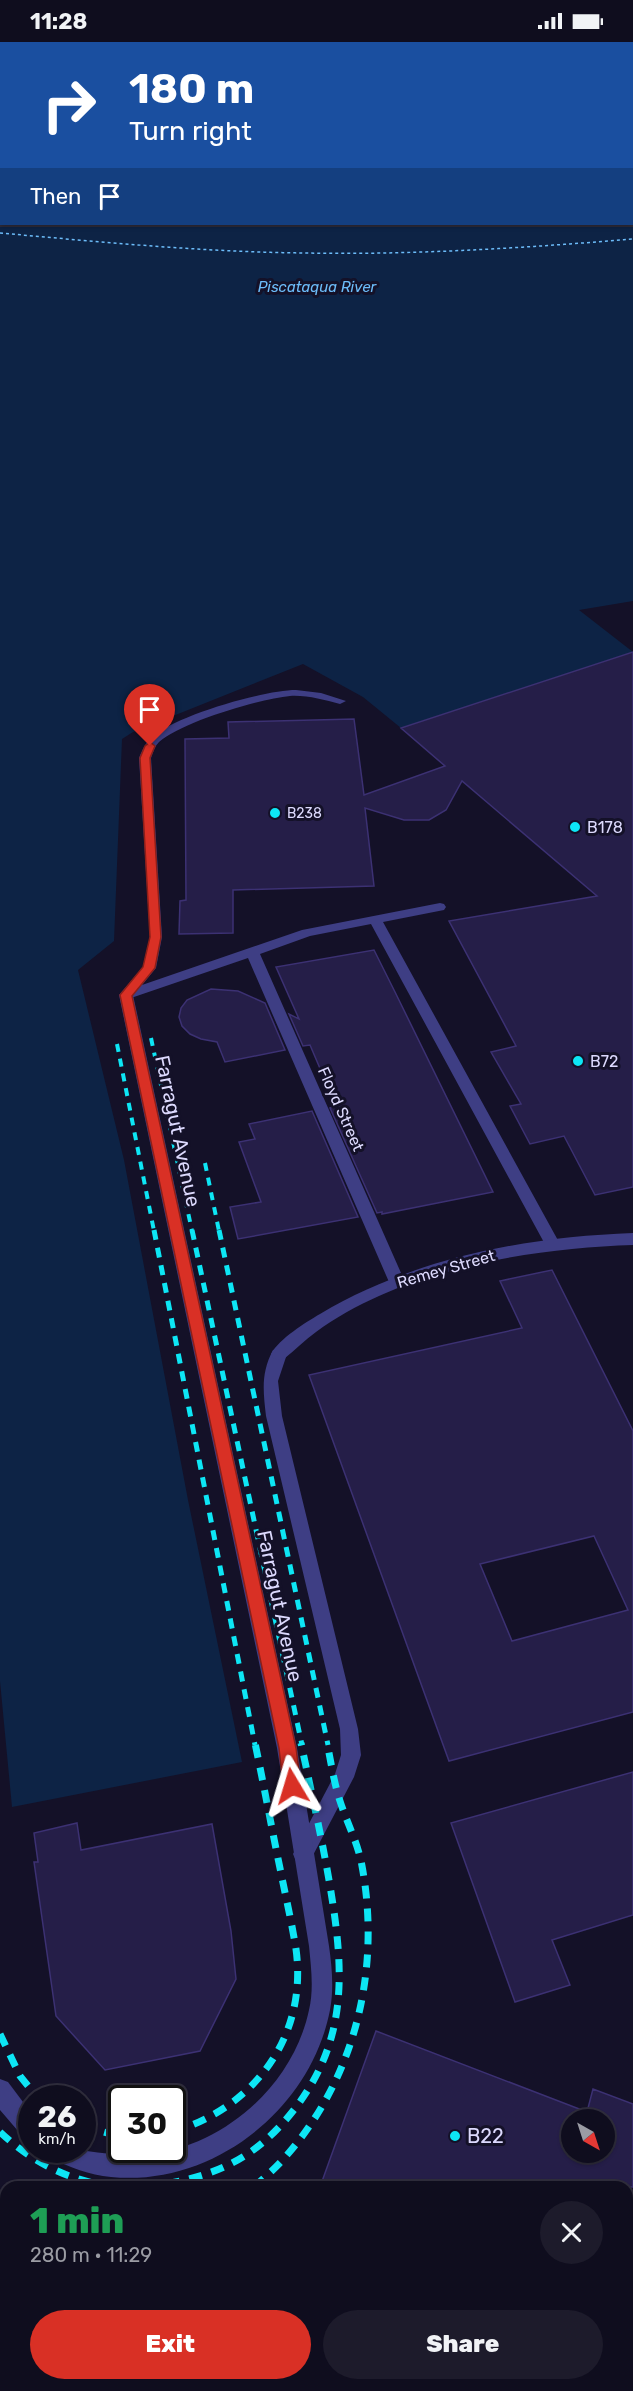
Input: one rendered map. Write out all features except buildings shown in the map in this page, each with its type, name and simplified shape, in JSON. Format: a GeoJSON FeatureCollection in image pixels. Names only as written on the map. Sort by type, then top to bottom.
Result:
{"type":"FeatureCollection","features":[{"type":"Feature","properties":{"kind":"street"},"geometry":{"type":"LineString","coordinates":[[126,995],[149,968],[156,937],[145,758],[150,746],[164,734],[181,726],[268,696],[293,693],[340,701]]}},
{"type":"Feature","properties":{"kind":"street"},"geometry":{"type":"LineString","coordinates":[[126,995],[307,933],[440,907]]}},
{"type":"Feature","properties":{"kind":"street"},"geometry":{"type":"LineString","coordinates":[[375,919],[552,1244]]}},
{"type":"Feature","properties":{"kind":"street","name":"Floyd Street"},"geometry":{"type":"LineString","coordinates":[[252,951],[397,1282]]}},
{"type":"Feature","properties":{"kind":"street","name":"Farragut Avenue"},"geometry":{"type":"LineString","coordinates":[[94,2163],[109,2167],[171,2162],[209,2148],[246,2126],[266,2108],[291,2079],[308,2049],[320,2009],[322,1988],[288,1748],[126,995]]}},
{"type":"Feature","properties":{"kind":"street","name":"Remey Street"},"geometry":{"type":"LineString","coordinates":[[303,1854],[341,1783],[351,1755],[350,1729],[274,1416],[270,1381],[279,1354],[293,1340],[330,1315],[397,1282],[495,1255],[569,1240],[633,1239]]}},
{"type":"Feature","properties":{"kind":"street"},"geometry":{"type":"LineString","coordinates":[[0,2090],[18,2116]]}},
{"type":"Feature","properties":{"kind":"water","name":"Piscataqua River"},"geometry":{"type":"Polygon","coordinates":[[[0,225],[633,225],[633,601],[579,610],[633,652],[401,728],[363,697],[303,664],[133,732],[122,739],[114,941],[78,970],[124,1160],[188,1500],[242,1762],[12,1807],[0,1681],[0,225]]]}},
{"type":"Feature","properties":{"kind":"ferry route"},"geometry":{"type":"LineString","coordinates":[[0,233],[190,249],[305,253],[469,250],[633,239]]}},
{"type":"Feature","properties":{"kind":"railway"},"geometry":{"type":"LineString","coordinates":[[151,1038],[192,1231]]}},
{"type":"Feature","properties":{"kind":"railway"},"geometry":{"type":"LineString","coordinates":[[117,1044],[154,1231]]}},
{"type":"Feature","properties":{"kind":"railway"},"geometry":{"type":"LineString","coordinates":[[205,1163],[219,1231]]}},
{"type":"Feature","properties":{"kind":"railway"},"geometry":{"type":"LineString","coordinates":[[154,1230],[255,1745]]}},
{"type":"Feature","properties":{"kind":"railway"},"geometry":{"type":"LineString","coordinates":[[192,1230],[302,1745]]}},
{"type":"Feature","properties":{"kind":"railway"},"geometry":{"type":"LineString","coordinates":[[219,1230],[328,1745]]}},
{"type":"Feature","properties":{"kind":"railway"},"geometry":{"type":"LineString","coordinates":[[186,2127],[228,2106],[250,2087],[269,2064],[284,2039],[293,2011],[297,1981],[296,1949],[255,1743]]}},
{"type":"Feature","properties":{"kind":"railway"},"geometry":{"type":"LineString","coordinates":[[180,2181],[227,2166],[245,2156],[277,2129],[293,2111],[311,2084],[324,2058],[333,2031],[338,2003],[339,1975],[335,1917],[301,1743]]}},
{"type":"Feature","properties":{"kind":"railway"},"geometry":{"type":"LineString","coordinates":[[261,2181],[287,2155],[311,2124],[330,2091],[346,2056],[358,2019],[365,1981],[368,1943],[367,1904],[362,1866],[334,1780],[327,1743]]}},
{"type":"Feature","properties":{"kind":"railway"},"geometry":{"type":"LineString","coordinates":[[0,2034],[20,2076],[27,2085]]}},
{"type":"Feature","properties":{"kind":"railway"},"geometry":{"type":"LineString","coordinates":[[96,2130],[108,2133]]}},
{"type":"Feature","properties":{"kind":"railway"},"geometry":{"type":"LineString","coordinates":[[0,2132],[38,2161],[66,2175],[85,2181]]}},
{"type":"Feature","properties":{"kind":"place","name":"B238"},"geometry":{"type":"Point","coordinates":[275,813]}},
{"type":"Feature","properties":{"kind":"place","name":"B178"},"geometry":{"type":"Point","coordinates":[575,827]}},
{"type":"Feature","properties":{"kind":"place","name":"B72"},"geometry":{"type":"Point","coordinates":[578,1061]}},
{"type":"Feature","properties":{"kind":"place","name":"B22"},"geometry":{"type":"Point","coordinates":[455,2136]}},
{"type":"Feature","properties":{"kind":"route"},"geometry":{"type":"LineString","coordinates":[[150,746],[145,758],[156,937],[149,968],[126,995],[288,1748],[292,1786]]}}]}
